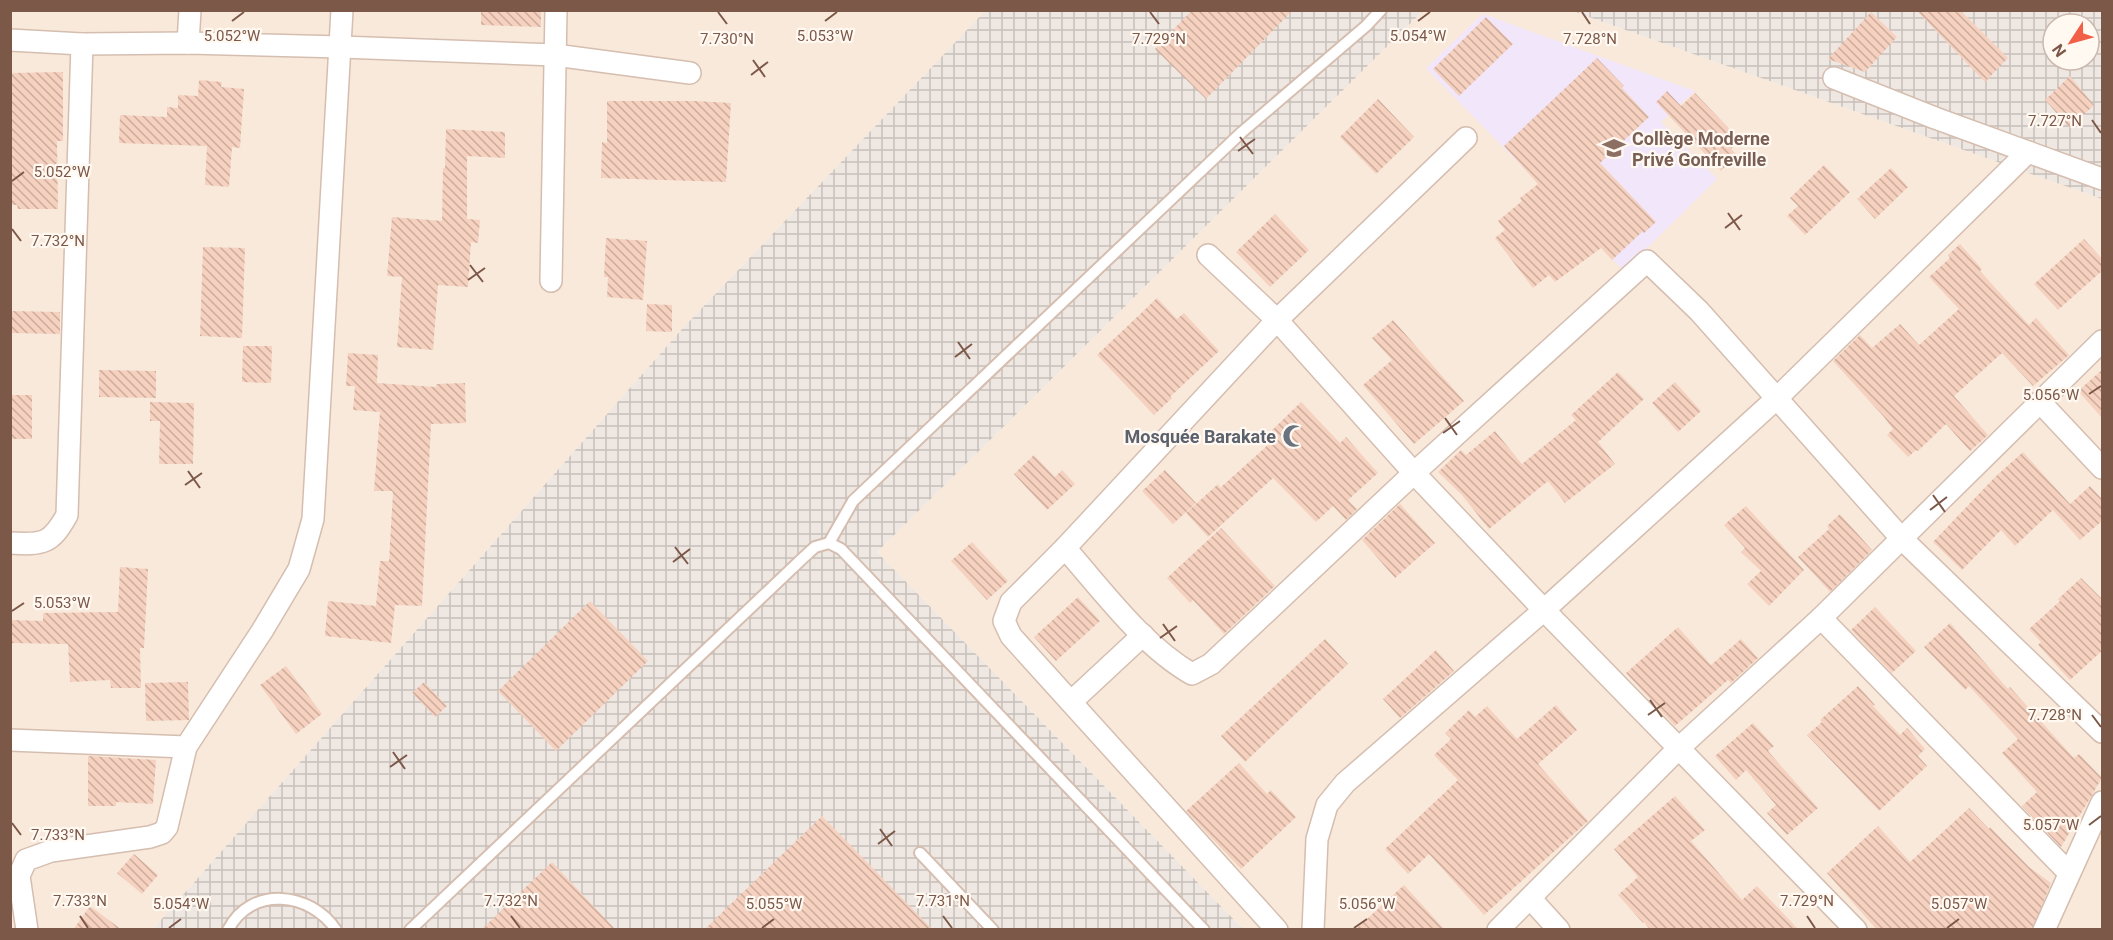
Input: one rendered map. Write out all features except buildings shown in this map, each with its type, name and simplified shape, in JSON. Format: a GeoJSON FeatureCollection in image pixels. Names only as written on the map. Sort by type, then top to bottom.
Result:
{"type":"FeatureCollection","features":[{"type":"Feature","properties":{"kind":"street"},"geometry":{"type":"LineString","coordinates":[[188,43],[190,10]]}},
{"type":"Feature","properties":{"kind":"street"},"geometry":{"type":"LineString","coordinates":[[27,930],[19,876],[26,860],[51,851],[150,837],[162,833],[167,828],[186,747],[262,631],[299,569],[313,519],[342,10]]}},
{"type":"Feature","properties":{"kind":"street"},"geometry":{"type":"LineString","coordinates":[[551,281],[556,10]]}},
{"type":"Feature","properties":{"kind":"street"},"geometry":{"type":"LineString","coordinates":[[10,40],[82,44],[188,43],[341,47],[555,55],[690,73]]}},
{"type":"Feature","properties":{"kind":"street"},"geometry":{"type":"LineString","coordinates":[[10,543],[35,545],[56,535],[67,515],[82,44]]}},
{"type":"Feature","properties":{"kind":"street"},"geometry":{"type":"LineString","coordinates":[[1834,78],[1935,118],[2103,179]]}},
{"type":"Feature","properties":{"kind":"street"},"geometry":{"type":"LineString","coordinates":[[1277,930],[1011,636],[1004,621],[1011,602],[1065,548],[1277,320],[1466,138]]}},
{"type":"Feature","properties":{"kind":"street"},"geometry":{"type":"LineString","coordinates":[[1313,930],[1317,840],[1327,805],[1346,783],[1544,610],[1776,399],[2028,152]]}},
{"type":"Feature","properties":{"kind":"street"},"geometry":{"type":"LineString","coordinates":[[1208,255],[1277,320],[1414,473],[1544,610],[1856,930]]}},
{"type":"Feature","properties":{"kind":"street"},"geometry":{"type":"LineString","coordinates":[[1065,548],[1143,635],[1174,663],[1192,674],[1211,664],[1414,473],[1647,261],[1699,310],[1901,538],[2103,732]]}},
{"type":"Feature","properties":{"kind":"street"},"geometry":{"type":"LineString","coordinates":[[1498,930],[1679,748],[1821,618],[2103,341]]}},
{"type":"Feature","properties":{"kind":"street"},"geometry":{"type":"LineString","coordinates":[[2040,402],[2103,468]]}},
{"type":"Feature","properties":{"kind":"street"},"geometry":{"type":"LineString","coordinates":[[1821,618],[2068,873]]}},
{"type":"Feature","properties":{"kind":"street"},"geometry":{"type":"LineString","coordinates":[[1071,702],[1143,635]]}},
{"type":"Feature","properties":{"kind":"street"},"geometry":{"type":"LineString","coordinates":[[10,740],[186,747]]}},
{"type":"Feature","properties":{"kind":"street"},"geometry":{"type":"LineString","coordinates":[[2044,930],[2068,873],[2103,802]]}},
{"type":"Feature","properties":{"kind":"street"},"geometry":{"type":"LineString","coordinates":[[1530,898],[1559,930]]}},
{"type":"Feature","properties":{"kind":"lane"},"geometry":{"type":"LineString","coordinates":[[410,930],[804,557],[815,548],[829,543],[854,501],[1242,132],[1366,26],[1381,10]]}},
{"type":"Feature","properties":{"kind":"lane"},"geometry":{"type":"LineString","coordinates":[[829,543],[841,549],[1204,930]]}},
{"type":"Feature","properties":{"kind":"lane"},"geometry":{"type":"LineString","coordinates":[[920,853],[993,930]]}},
{"type":"Feature","properties":{"kind":"lane"},"geometry":{"type":"LineString","coordinates":[[228,930],[248,908],[267,900],[289,899],[311,905],[329,918],[336,930]]}},
{"type":"Feature","properties":{"kind":"shaded area"},"geometry":{"type":"Polygon","coordinates":[[[10,11],[985,11],[682,329],[152,930],[11,929],[10,11]]]}},
{"type":"Feature","properties":{"kind":"shaded area"},"geometry":{"type":"Polygon","coordinates":[[[985,11],[1423,11],[877,552],[1243,929],[152,930],[682,329],[985,11]]]}},
{"type":"Feature","properties":{"kind":"shaded area"},"geometry":{"type":"Polygon","coordinates":[[[1423,11],[1572,11],[2102,199],[2102,929],[1243,929],[877,552],[1423,11]],[[1483,14],[1661,122],[1694,91],[1483,14]]]}},
{"type":"Feature","properties":{"kind":"shaded area"},"geometry":{"type":"Polygon","coordinates":[[[1572,11],[2102,11],[2102,199],[1572,11]]]}},
{"type":"Feature","properties":{"kind":"shaded area"},"geometry":{"type":"Polygon","coordinates":[[[1483,14],[1695,91],[1661,122],[1717,179],[1624,271],[1426,68],[1483,14]]]}},
{"type":"Feature","properties":{"kind":"place","name":"Collège Moderne Privé Gonfreville"},"geometry":{"type":"Point","coordinates":[1614,148]}},
{"type":"Feature","properties":{"kind":"place","name":"Mosquée Barakate"},"geometry":{"type":"Point","coordinates":[1294,436]}}]}
